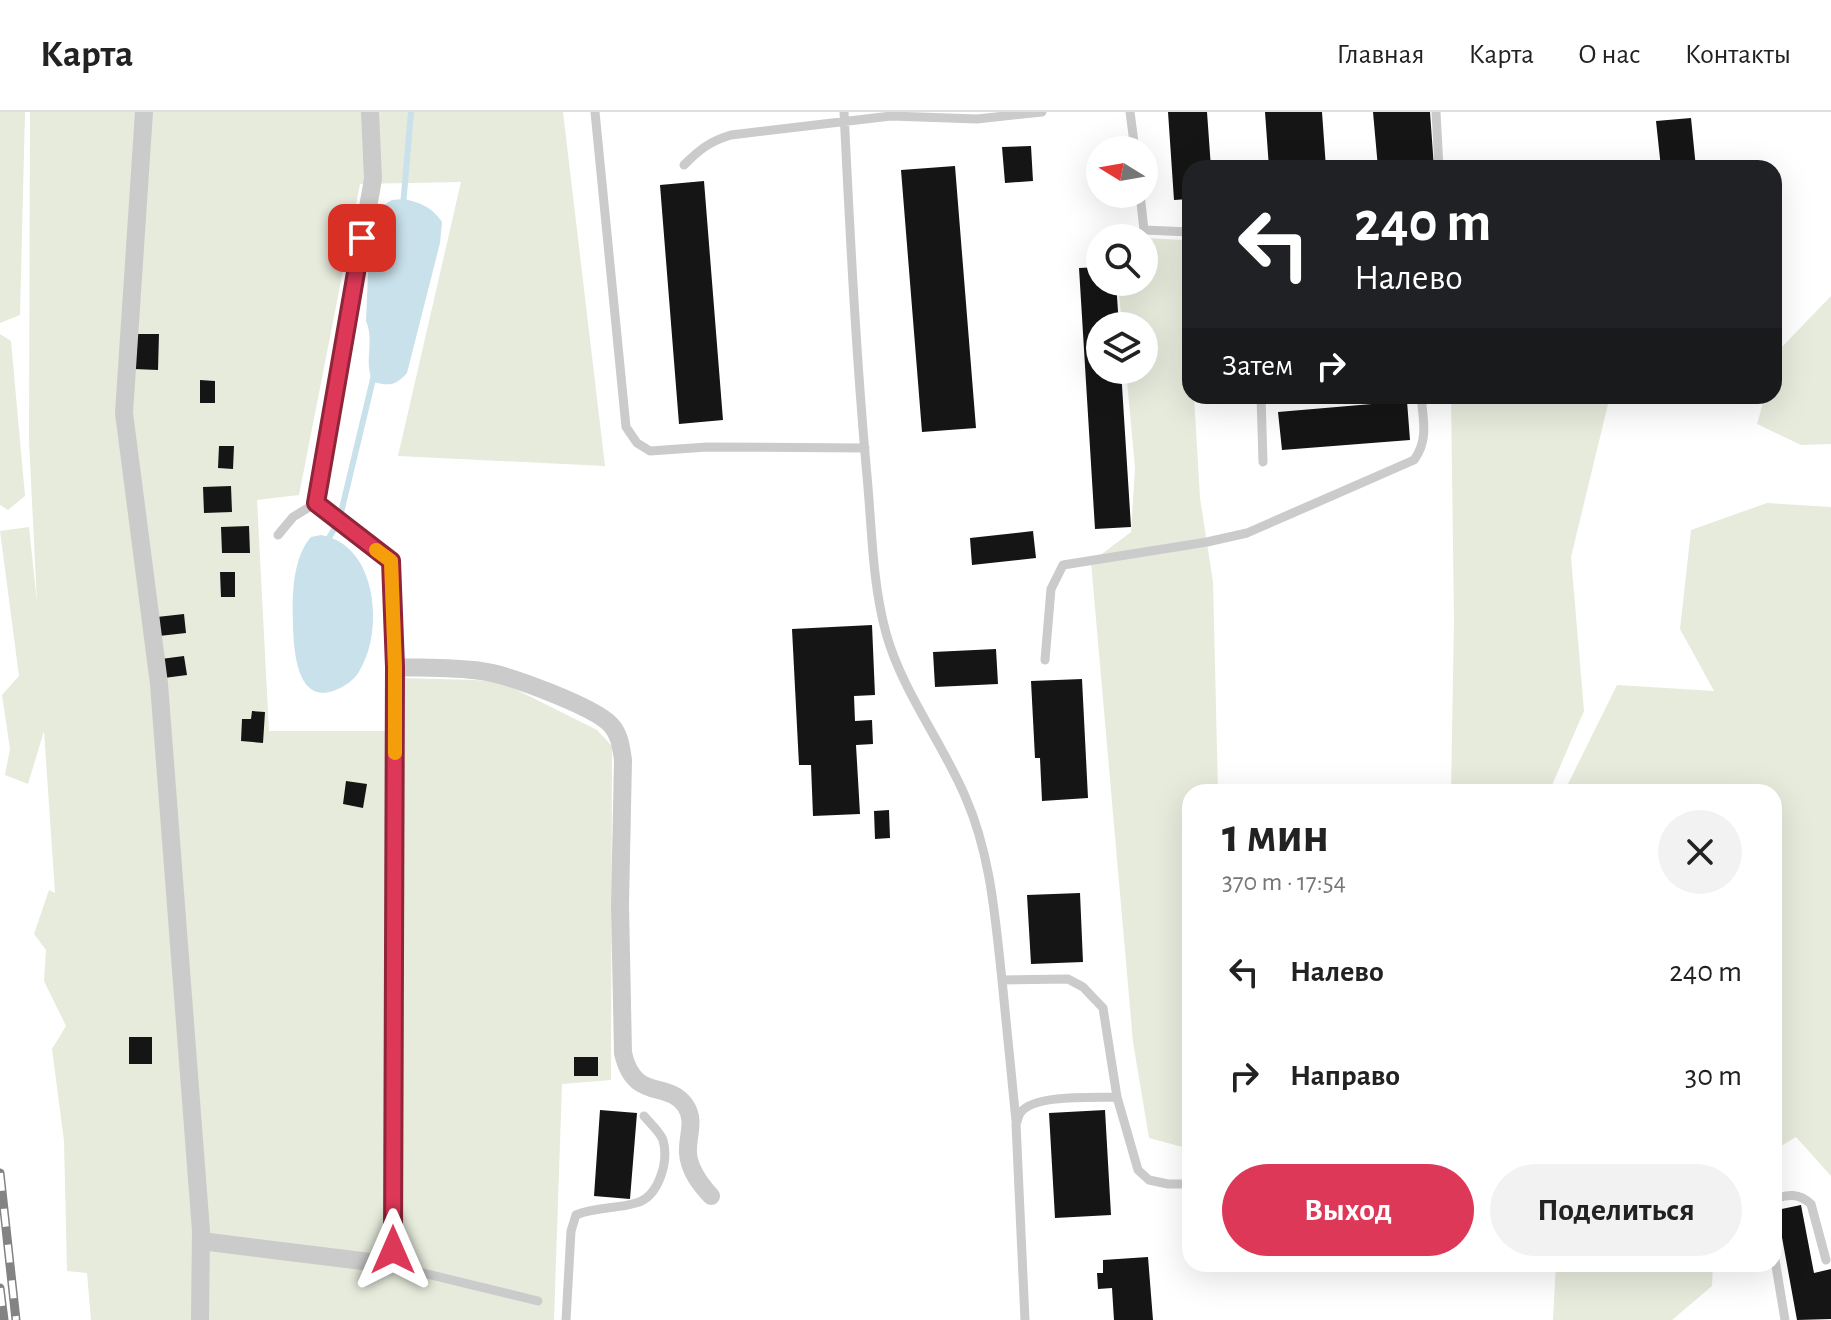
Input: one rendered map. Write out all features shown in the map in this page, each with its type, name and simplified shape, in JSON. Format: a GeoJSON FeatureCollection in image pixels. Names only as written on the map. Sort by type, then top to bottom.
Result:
{"type":"FeatureCollection","features":[{"type":"Feature","properties":{"kind":"street"},"geometry":{"type":"LineString","coordinates":[[144,112],[124,413],[159,684],[201,1241],[200,1320]]}},
{"type":"Feature","properties":{"kind":"street"},"geometry":{"type":"LineString","coordinates":[[201,1241],[386,1264],[393,1250],[395,667],[391,561],[316,503],[373,179],[370,112]]}},
{"type":"Feature","properties":{"kind":"street"},"geometry":{"type":"LineString","coordinates":[[395,667],[498,674],[604,719],[613,727],[620,741],[623,760],[620,905],[623,1053],[626,1068],[642,1084],[676,1097],[688,1109],[691,1122],[688,1153],[698,1182],[711,1196]]}},
{"type":"Feature","properties":{"kind":"lane"},"geometry":{"type":"LineString","coordinates":[[595,112],[626,427],[637,443],[650,451],[707,447],[865,448]]}},
{"type":"Feature","properties":{"kind":"lane"},"geometry":{"type":"LineString","coordinates":[[684,165],[714,140],[844,117],[977,119],[1042,112]]}},
{"type":"Feature","properties":{"kind":"lane"},"geometry":{"type":"LineString","coordinates":[[1130,112],[1133,136]]}},
{"type":"Feature","properties":{"kind":"lane"},"geometry":{"type":"LineString","coordinates":[[1436,112],[1439,160]]}},
{"type":"Feature","properties":{"kind":"lane"},"geometry":{"type":"LineString","coordinates":[[844,117],[877,588],[886,632],[900,673],[966,798],[989,867],[1016,1124],[1025,1320]]}},
{"type":"Feature","properties":{"kind":"lane"},"geometry":{"type":"LineString","coordinates":[[1142,208],[1144,230],[1182,232]]}},
{"type":"Feature","properties":{"kind":"lane"},"geometry":{"type":"LineString","coordinates":[[1261,404],[1263,462]]}},
{"type":"Feature","properties":{"kind":"lane"},"geometry":{"type":"LineString","coordinates":[[1045,660],[1051,589],[1063,565],[1247,533],[1414,460],[1425,437],[1422,404]]}},
{"type":"Feature","properties":{"kind":"lane"},"geometry":{"type":"LineString","coordinates":[[278,535],[293,517],[316,503]]}},
{"type":"Feature","properties":{"kind":"lane"},"geometry":{"type":"LineString","coordinates":[[1002,980],[1068,979],[1083,987],[1103,1008],[1117,1097],[1138,1170],[1149,1180],[1182,1184]]}},
{"type":"Feature","properties":{"kind":"lane"},"geometry":{"type":"LineString","coordinates":[[1016,1124],[1021,1112],[1033,1104],[1050,1100],[1117,1097]]}},
{"type":"Feature","properties":{"kind":"lane"},"geometry":{"type":"LineString","coordinates":[[566,1320],[571,1231],[576,1215],[588,1210],[639,1203],[652,1194],[662,1173],[663,1138],[644,1116]]}},
{"type":"Feature","properties":{"kind":"lane"},"geometry":{"type":"LineString","coordinates":[[1782,1196],[1790,1194],[1805,1198],[1813,1207],[1826,1242],[1826,1260]]}},
{"type":"Feature","properties":{"kind":"lane"},"geometry":{"type":"LineString","coordinates":[[386,1264],[538,1301]]}},
{"type":"Feature","properties":{"kind":"lane"},"geometry":{"type":"LineString","coordinates":[[1777,1272],[1785,1320]]}},
{"type":"Feature","properties":{"kind":"shaded area"},"geometry":{"type":"Polygon","coordinates":[[[0,112],[25,112],[20,315],[0,323],[0,112]]]}},
{"type":"Feature","properties":{"kind":"shaded area"},"geometry":{"type":"Polygon","coordinates":[[[30,112],[563,112],[605,466],[398,456],[461,182],[360,184],[299,495],[257,500],[269,731],[402,731],[403,678],[476,680],[503,683],[597,730],[612,746],[611,1080],[562,1084],[554,1320],[91,1320],[87,1273],[67,1271],[64,1141],[52,1049],[66,1026],[44,981],[46,950],[34,934],[49,890],[55,893],[44,731],[28,784],[5,775],[10,749],[2,695],[19,676],[0,531],[29,527],[37,603],[29,441],[30,112]]]}},
{"type":"Feature","properties":{"kind":"shaded area"},"geometry":{"type":"Polygon","coordinates":[[[1158,239],[1182,240],[1182,404],[1194,404],[1200,498],[1213,582],[1218,784],[1182,784],[1182,1147],[1149,1138],[1133,1042],[1091,562],[1131,532],[1135,468],[1127,384],[1158,384],[1158,312],[1121,312],[1119,296],[1158,296],[1158,239]]]}},
{"type":"Feature","properties":{"kind":"shaded area"},"geometry":{"type":"Polygon","coordinates":[[[1831,296],[1831,444],[1801,445],[1757,424],[1763,404],[1782,404],[1782,347],[1831,296]]]}},
{"type":"Feature","properties":{"kind":"shaded area"},"geometry":{"type":"Polygon","coordinates":[[[0,334],[11,341],[25,496],[8,510],[0,505],[0,334]]]}},
{"type":"Feature","properties":{"kind":"shaded area"},"geometry":{"type":"Polygon","coordinates":[[[1451,404],[1608,404],[1571,557],[1584,711],[1552,784],[1451,784],[1454,620],[1451,404]]]}},
{"type":"Feature","properties":{"kind":"shaded area"},"geometry":{"type":"Polygon","coordinates":[[[1767,503],[1831,507],[1831,1176],[1796,1137],[1782,1145],[1782,784],[1568,784],[1617,685],[1714,691],[1680,629],[1691,530],[1767,503]]]}},
{"type":"Feature","properties":{"kind":"shaded area"},"geometry":{"type":"Polygon","coordinates":[[[1556,1272],[1713,1272],[1712,1286],[1672,1320],[1553,1320],[1556,1272]]]}},
{"type":"Feature","properties":{"kind":"water"},"geometry":{"type":"Polygon","coordinates":[[[404,199],[426,206],[438,217],[442,222],[440,243],[407,373],[395,383],[384,384],[373,382],[369,367],[366,321],[369,252],[379,208],[392,200],[404,199]]]}},
{"type":"Feature","properties":{"kind":"water"},"geometry":{"type":"Polygon","coordinates":[[[321,535],[339,542],[354,554],[364,570],[373,610],[368,651],[359,672],[342,687],[321,693],[305,682],[300,672],[295,648],[293,592],[300,556],[311,537],[321,535]]]}},
{"type":"Feature","properties":{"kind":"building"},"geometry":{"type":"Polygon","coordinates":[[[1168,112],[1207,112],[1210,160],[1182,160],[1182,200],[1174,200],[1168,112]]]}},
{"type":"Feature","properties":{"kind":"building"},"geometry":{"type":"Polygon","coordinates":[[[1265,112],[1322,112],[1325,160],[1268,160],[1265,112]]]}},
{"type":"Feature","properties":{"kind":"building"},"geometry":{"type":"Polygon","coordinates":[[[1373,112],[1430,112],[1433,160],[1377,160],[1373,112]]]}},
{"type":"Feature","properties":{"kind":"building"},"geometry":{"type":"Polygon","coordinates":[[[1691,118],[1695,160],[1660,160],[1656,121],[1691,118]]]}},
{"type":"Feature","properties":{"kind":"building"},"geometry":{"type":"Polygon","coordinates":[[[1031,146],[1033,181],[1005,183],[1002,147],[1031,146]]]}},
{"type":"Feature","properties":{"kind":"building"},"geometry":{"type":"Polygon","coordinates":[[[955,166],[976,428],[922,432],[901,170],[955,166]]]}},
{"type":"Feature","properties":{"kind":"building"},"geometry":{"type":"Polygon","coordinates":[[[704,181],[723,420],[679,424],[660,185],[704,181]]]}},
{"type":"Feature","properties":{"kind":"building"},"geometry":{"type":"Polygon","coordinates":[[[1079,268],[1086,268],[1086,296],[1117,296],[1118,312],[1086,312],[1086,382],[1079,268]]]}},
{"type":"Feature","properties":{"kind":"building"},"geometry":{"type":"Polygon","coordinates":[[[135,334],[159,334],[158,370],[134,369],[135,334]]]}},
{"type":"Feature","properties":{"kind":"building"},"geometry":{"type":"Polygon","coordinates":[[[200,380],[215,381],[215,403],[200,403],[200,380]]]}},
{"type":"Feature","properties":{"kind":"building"},"geometry":{"type":"Polygon","coordinates":[[[1086,384],[1122,384],[1131,527],[1095,529],[1086,384]]]}},
{"type":"Feature","properties":{"kind":"building"},"geometry":{"type":"Polygon","coordinates":[[[1407,404],[1410,440],[1282,450],[1278,412],[1407,404]]]}},
{"type":"Feature","properties":{"kind":"building"},"geometry":{"type":"Polygon","coordinates":[[[219,446],[234,446],[233,469],[218,468],[219,446]]]}},
{"type":"Feature","properties":{"kind":"building"},"geometry":{"type":"Polygon","coordinates":[[[231,486],[232,512],[204,513],[203,487],[231,486]]]}},
{"type":"Feature","properties":{"kind":"building"},"geometry":{"type":"Polygon","coordinates":[[[249,526],[250,553],[222,553],[221,527],[249,526]]]}},
{"type":"Feature","properties":{"kind":"building"},"geometry":{"type":"Polygon","coordinates":[[[1033,531],[1036,558],[972,565],[970,538],[1033,531]]]}},
{"type":"Feature","properties":{"kind":"building"},"geometry":{"type":"Polygon","coordinates":[[[220,572],[235,572],[235,597],[221,597],[220,572]]]}},
{"type":"Feature","properties":{"kind":"building"},"geometry":{"type":"Polygon","coordinates":[[[184,614],[186,633],[159,636],[157,617],[184,614]]]}},
{"type":"Feature","properties":{"kind":"building"},"geometry":{"type":"Polygon","coordinates":[[[872,625],[875,695],[854,696],[855,721],[872,720],[873,744],[856,745],[860,814],[813,816],[811,765],[799,765],[792,629],[872,625]]]}},
{"type":"Feature","properties":{"kind":"building"},"geometry":{"type":"Polygon","coordinates":[[[996,649],[998,684],[935,687],[933,652],[996,649]]]}},
{"type":"Feature","properties":{"kind":"building"},"geometry":{"type":"Polygon","coordinates":[[[184,656],[187,675],[164,678],[161,659],[184,656]]]}},
{"type":"Feature","properties":{"kind":"building"},"geometry":{"type":"Polygon","coordinates":[[[1082,679],[1088,798],[1042,801],[1040,758],[1035,758],[1031,681],[1082,679]]]}},
{"type":"Feature","properties":{"kind":"building"},"geometry":{"type":"Polygon","coordinates":[[[252,711],[265,712],[263,743],[241,741],[242,719],[251,719],[252,711]]]}},
{"type":"Feature","properties":{"kind":"building"},"geometry":{"type":"Polygon","coordinates":[[[346,781],[367,784],[363,808],[343,804],[346,781]]]}},
{"type":"Feature","properties":{"kind":"building"},"geometry":{"type":"Polygon","coordinates":[[[889,810],[890,838],[875,839],[874,811],[889,810]]]}},
{"type":"Feature","properties":{"kind":"building"},"geometry":{"type":"Polygon","coordinates":[[[1080,893],[1083,962],[1031,964],[1027,895],[1080,893]]]}},
{"type":"Feature","properties":{"kind":"building"},"geometry":{"type":"Polygon","coordinates":[[[129,1037],[152,1037],[152,1064],[129,1064],[129,1037]]]}},
{"type":"Feature","properties":{"kind":"building"},"geometry":{"type":"Polygon","coordinates":[[[574,1057],[598,1057],[598,1076],[574,1076],[574,1057]]]}},
{"type":"Feature","properties":{"kind":"building"},"geometry":{"type":"Polygon","coordinates":[[[600,1110],[637,1113],[630,1199],[594,1196],[600,1110]]]}},
{"type":"Feature","properties":{"kind":"building"},"geometry":{"type":"Polygon","coordinates":[[[1105,1110],[1111,1215],[1055,1218],[1049,1113],[1105,1110]]]}},
{"type":"Feature","properties":{"kind":"building"},"geometry":{"type":"Polygon","coordinates":[[[1801,1205],[1814,1273],[1831,1269],[1831,1319],[1797,1320],[1782,1238],[1782,1209],[1801,1205]]]}},
{"type":"Feature","properties":{"kind":"building"},"geometry":{"type":"Polygon","coordinates":[[[1148,1257],[1153,1320],[1114,1320],[1112,1288],[1098,1289],[1097,1273],[1103,1273],[1103,1260],[1148,1257]]]}},
{"type":"Feature","properties":{"kind":"waterway"},"geometry":{"type":"LineString","coordinates":[[403,206],[411,112]]}},
{"type":"Feature","properties":{"kind":"waterway"},"geometry":{"type":"LineString","coordinates":[[330,536],[339,521],[374,375]]}},
{"type":"Feature","properties":{"kind":"railway"},"geometry":{"type":"LineString","coordinates":[[0,1173],[16,1320]]}},
{"type":"Feature","properties":{"kind":"railway"},"geometry":{"type":"LineString","coordinates":[[0,1288],[4,1320]]}},
{"type":"Feature","properties":{"kind":"slow traffic"},"geometry":{"type":"LineString","coordinates":[[376,550],[391,561],[395,753]]}},
{"type":"Feature","properties":{"kind":"route"},"geometry":{"type":"LineString","coordinates":[[362,238],[316,503],[391,561],[395,667],[393,1250]]}}]}
